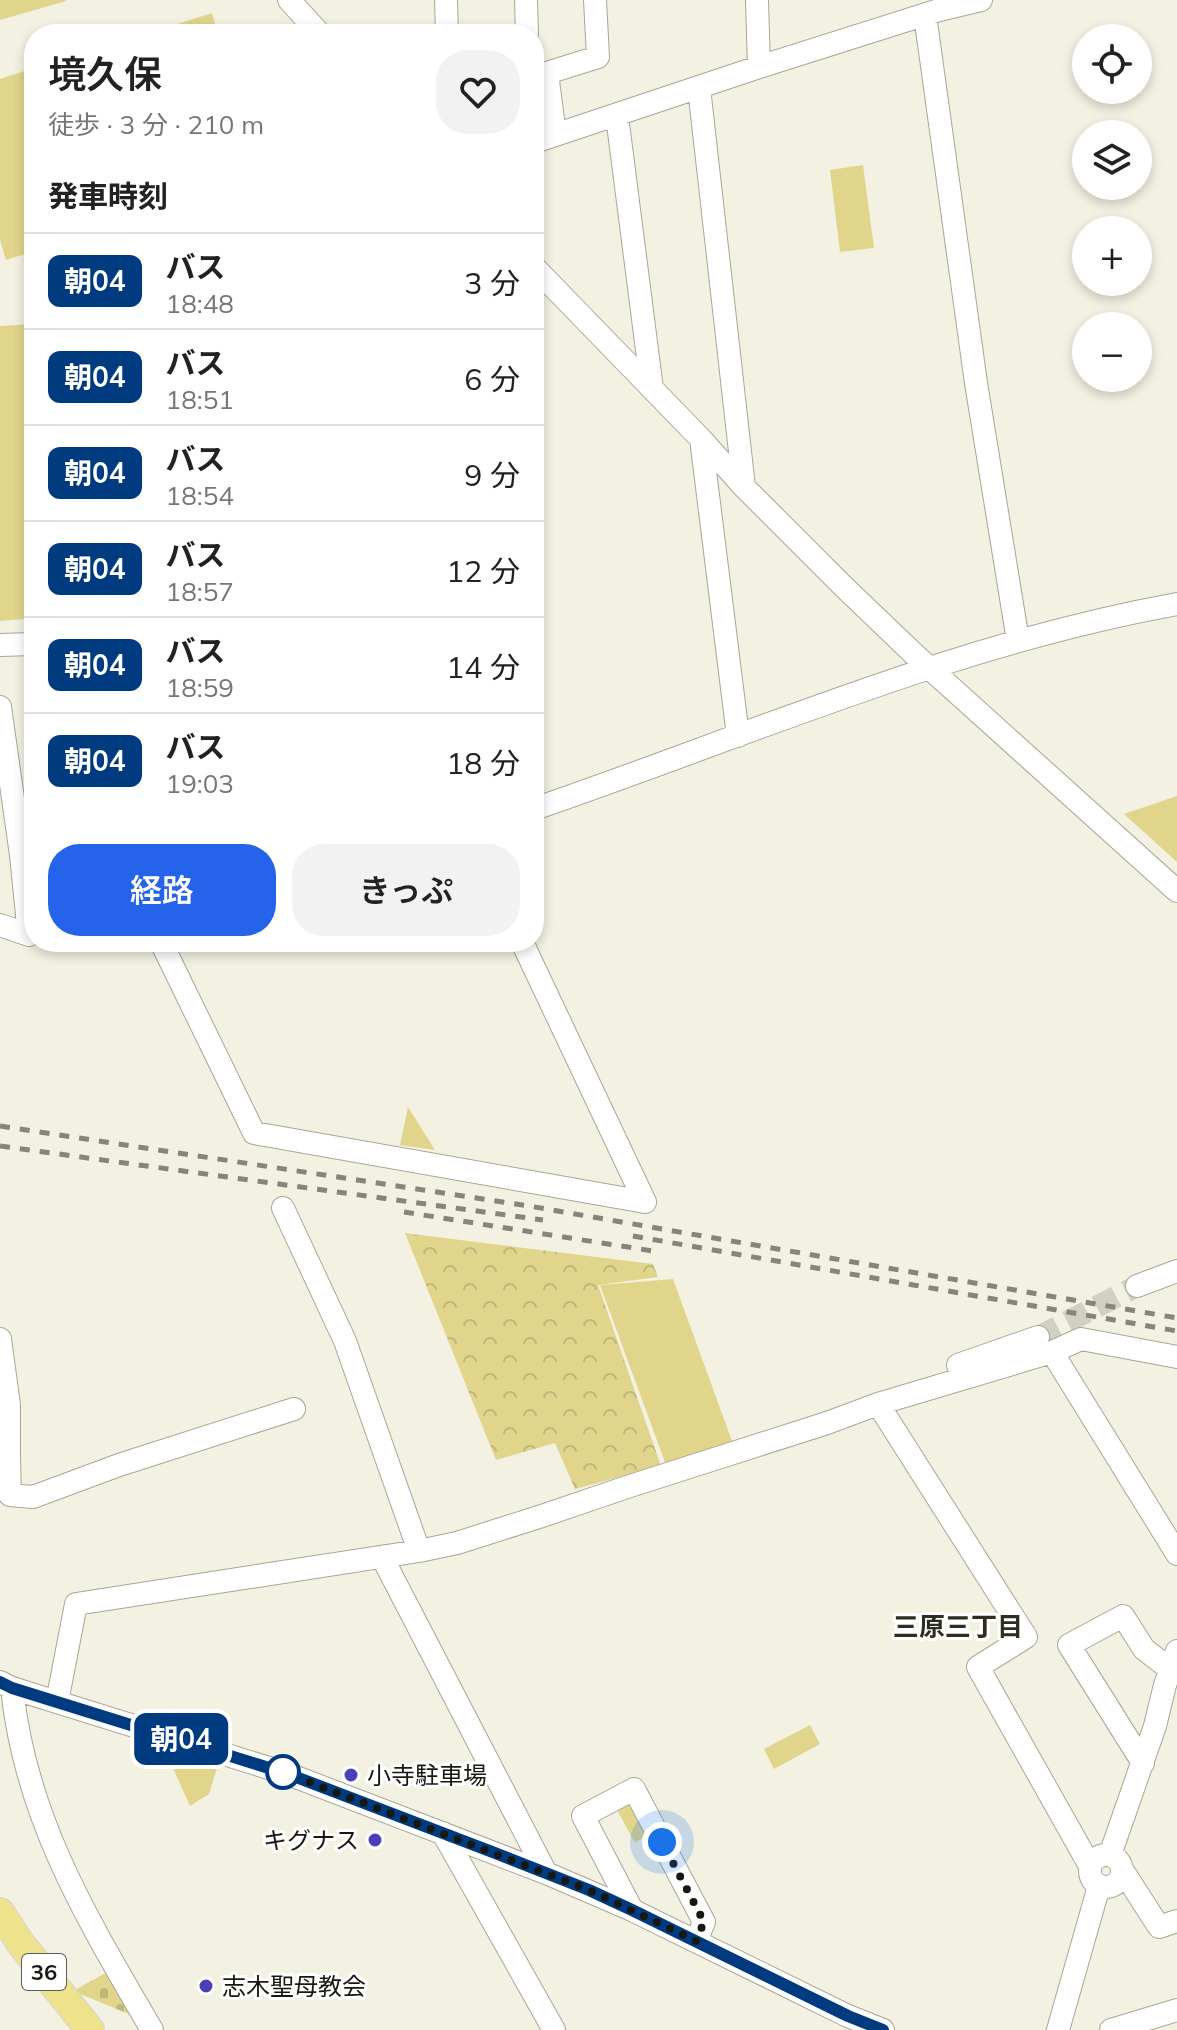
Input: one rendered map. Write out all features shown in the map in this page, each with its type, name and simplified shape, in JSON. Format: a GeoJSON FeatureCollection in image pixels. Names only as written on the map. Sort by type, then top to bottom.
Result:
{"type":"FeatureCollection","features":[{"type":"Feature","properties":{"kind":"main road","name":"36"},"geometry":{"type":"LineString","coordinates":[[0,1912],[21,1944],[90,2030]]}},
{"type":"Feature","properties":{"kind":"street"},"geometry":{"type":"LineString","coordinates":[[289,0],[311,24]]}},
{"type":"Feature","properties":{"kind":"street"},"geometry":{"type":"LineString","coordinates":[[446,0],[447,24]]}},
{"type":"Feature","properties":{"kind":"street"},"geometry":{"type":"LineString","coordinates":[[526,0],[527,24]]}},
{"type":"Feature","properties":{"kind":"street"},"geometry":{"type":"LineString","coordinates":[[544,73],[598,57],[595,0]]}},
{"type":"Feature","properties":{"kind":"street"},"geometry":{"type":"LineString","coordinates":[[757,0],[759,67]]}},
{"type":"Feature","properties":{"kind":"street"},"geometry":{"type":"LineString","coordinates":[[545,139],[934,8],[981,0]]}},
{"type":"Feature","properties":{"kind":"street"},"geometry":{"type":"LineString","coordinates":[[934,8],[976,383],[1018,641]]}},
{"type":"Feature","properties":{"kind":"street"},"geometry":{"type":"LineString","coordinates":[[699,88],[744,487]]}},
{"type":"Feature","properties":{"kind":"street"},"geometry":{"type":"LineString","coordinates":[[617,116],[652,389]]}},
{"type":"Feature","properties":{"kind":"street"},"geometry":{"type":"LineString","coordinates":[[544,277],[843,586],[1177,891]]}},
{"type":"Feature","properties":{"kind":"street"},"geometry":{"type":"LineString","coordinates":[[701,439],[738,736]]}},
{"type":"Feature","properties":{"kind":"street"},"geometry":{"type":"LineString","coordinates":[[544,805],[930,668],[1095,619],[1177,604]]}},
{"type":"Feature","properties":{"kind":"street"},"geometry":{"type":"LineString","coordinates":[[0,645],[24,644]]}},
{"type":"Feature","properties":{"kind":"street"},"geometry":{"type":"LineString","coordinates":[[0,713],[24,877]]}},
{"type":"Feature","properties":{"kind":"street"},"geometry":{"type":"LineString","coordinates":[[0,925],[24,932]]}},
{"type":"Feature","properties":{"kind":"street"},"geometry":{"type":"LineString","coordinates":[[0,946],[24,938]]}},
{"type":"Feature","properties":{"kind":"street"},"geometry":{"type":"LineString","coordinates":[[166,952],[254,1133],[645,1202],[527,952]]}},
{"type":"Feature","properties":{"kind":"street"},"geometry":{"type":"LineString","coordinates":[[283,1208],[345,1341],[419,1551]]}},
{"type":"Feature","properties":{"kind":"street"},"geometry":{"type":"LineString","coordinates":[[1137,1286],[1177,1271]]}},
{"type":"Feature","properties":{"kind":"street"},"geometry":{"type":"LineString","coordinates":[[0,1339],[9,1405],[4,1458],[10,1495],[33,1497],[119,1465],[294,1409]]}},
{"type":"Feature","properties":{"kind":"street"},"geometry":{"type":"LineString","coordinates":[[57,1702],[76,1604],[457,1543],[827,1423],[878,1404],[883,1391],[1045,1345],[1081,1339],[1177,1357]]}},
{"type":"Feature","properties":{"kind":"street"},"geometry":{"type":"LineString","coordinates":[[1045,1345],[1177,1554]]}},
{"type":"Feature","properties":{"kind":"street"},"geometry":{"type":"LineString","coordinates":[[878,1404],[1026,1637],[978,1667],[1095,1876],[1105,1888],[1115,1885],[1122,1876],[1116,1863],[1172,1671],[1144,1649],[1123,1616],[1069,1645],[1143,1763]]}},
{"type":"Feature","properties":{"kind":"street"},"geometry":{"type":"LineString","coordinates":[[382,1557],[546,1873]]}},
{"type":"Feature","properties":{"kind":"street"},"geometry":{"type":"LineString","coordinates":[[6,1685],[288,1774],[546,1873],[632,1910],[848,2016],[883,2030]]}},
{"type":"Feature","properties":{"kind":"street"},"geometry":{"type":"LineString","coordinates":[[6,1685],[31,1785],[46,1830],[76,1896],[152,2030]]}},
{"type":"Feature","properties":{"kind":"street"},"geometry":{"type":"LineString","coordinates":[[632,1910],[583,1816],[634,1789],[704,1922],[696,1941]]}},
{"type":"Feature","properties":{"kind":"street"},"geometry":{"type":"LineString","coordinates":[[443,1833],[554,2030]]}},
{"type":"Feature","properties":{"kind":"street"},"geometry":{"type":"LineString","coordinates":[[1058,2030],[1095,1876],[1096,1858],[1116,1863],[1159,1927],[1177,1921]]}},
{"type":"Feature","properties":{"kind":"street"},"geometry":{"type":"LineString","coordinates":[[1111,2030],[1177,2010]]}},
{"type":"Feature","properties":{"kind":"green space"},"geometry":{"type":"Polygon","coordinates":[[[0,0],[66,0],[66,1],[0,20],[0,0]]]}},
{"type":"Feature","properties":{"kind":"green space"},"geometry":{"type":"Polygon","coordinates":[[[212,13],[215,24],[177,24],[212,13]]]}},
{"type":"Feature","properties":{"kind":"green space"},"geometry":{"type":"Polygon","coordinates":[[[24,71],[24,254],[6,260],[0,240],[0,79],[24,71]]]}},
{"type":"Feature","properties":{"kind":"green space"},"geometry":{"type":"Polygon","coordinates":[[[863,165],[874,248],[840,252],[830,170],[863,165]]]}},
{"type":"Feature","properties":{"kind":"green space"},"geometry":{"type":"Polygon","coordinates":[[[24,325],[24,619],[0,621],[0,326],[24,325]]]}},
{"type":"Feature","properties":{"kind":"green space"},"geometry":{"type":"Polygon","coordinates":[[[1177,796],[1177,862],[1124,814],[1177,796]]]}},
{"type":"Feature","properties":{"kind":"green space"},"geometry":{"type":"Polygon","coordinates":[[[408,1107],[435,1150],[400,1145],[408,1107]]]}},
{"type":"Feature","properties":{"kind":"green space"},"geometry":{"type":"Polygon","coordinates":[[[405,1233],[653,1264],[658,1277],[598,1285],[661,1466],[575,1489],[555,1443],[496,1460],[405,1233]]]}},
{"type":"Feature","properties":{"kind":"green space"},"geometry":{"type":"Polygon","coordinates":[[[673,1279],[732,1441],[666,1465],[600,1285],[673,1279]]]}},
{"type":"Feature","properties":{"kind":"green space"},"geometry":{"type":"Polygon","coordinates":[[[810,1725],[820,1744],[774,1769],[764,1749],[810,1725]]]}},
{"type":"Feature","properties":{"kind":"green space"},"geometry":{"type":"Polygon","coordinates":[[[174,1752],[217,1768],[209,1794],[190,1806],[172,1766],[174,1752]]]}},
{"type":"Feature","properties":{"kind":"green space"},"geometry":{"type":"Polygon","coordinates":[[[633,1799],[650,1833],[635,1843],[616,1808],[633,1799]]]}},
{"type":"Feature","properties":{"kind":"green space"},"geometry":{"type":"Polygon","coordinates":[[[111,1970],[136,2017],[73,1991],[111,1970]]]}},
{"type":"Feature","properties":{"kind":"tunnel"},"geometry":{"type":"LineString","coordinates":[[1038,1337],[1137,1286]]}},
{"type":"Feature","properties":{"kind":"railway"},"geometry":{"type":"LineString","coordinates":[[0,1126],[529,1206],[1177,1318]]}},
{"type":"Feature","properties":{"kind":"railway"},"geometry":{"type":"LineString","coordinates":[[0,1146],[543,1220]]}},
{"type":"Feature","properties":{"kind":"railway"},"geometry":{"type":"LineString","coordinates":[[404,1212],[653,1251]]}},
{"type":"Feature","properties":{"kind":"railway"},"geometry":{"type":"LineString","coordinates":[[633,1236],[1177,1331]]}},
{"type":"Feature","properties":{"kind":"bus line","name":"朝04"},"geometry":{"type":"LineString","coordinates":[[0,1682],[288,1774],[546,1873],[632,1910],[848,2016],[883,2030]]}},
{"type":"Feature","properties":{"kind":"place","name":"小寺駐車場"},"geometry":{"type":"Point","coordinates":[351,1775]}},
{"type":"Feature","properties":{"kind":"place","name":"キグナス"},"geometry":{"type":"Point","coordinates":[375,1840]}},
{"type":"Feature","properties":{"kind":"place","name":"志木聖母教会"},"geometry":{"type":"Point","coordinates":[206,1986]}},
{"type":"Feature","properties":{"kind":"district","name":"三原三丁目"},"geometry":{"type":"Point","coordinates":[958,1626]}},
{"type":"Feature","properties":{"kind":"route"},"geometry":{"type":"LineString","coordinates":[[283,1772],[589,1890],[696,1941],[704,1922],[662,1842]]}}]}
